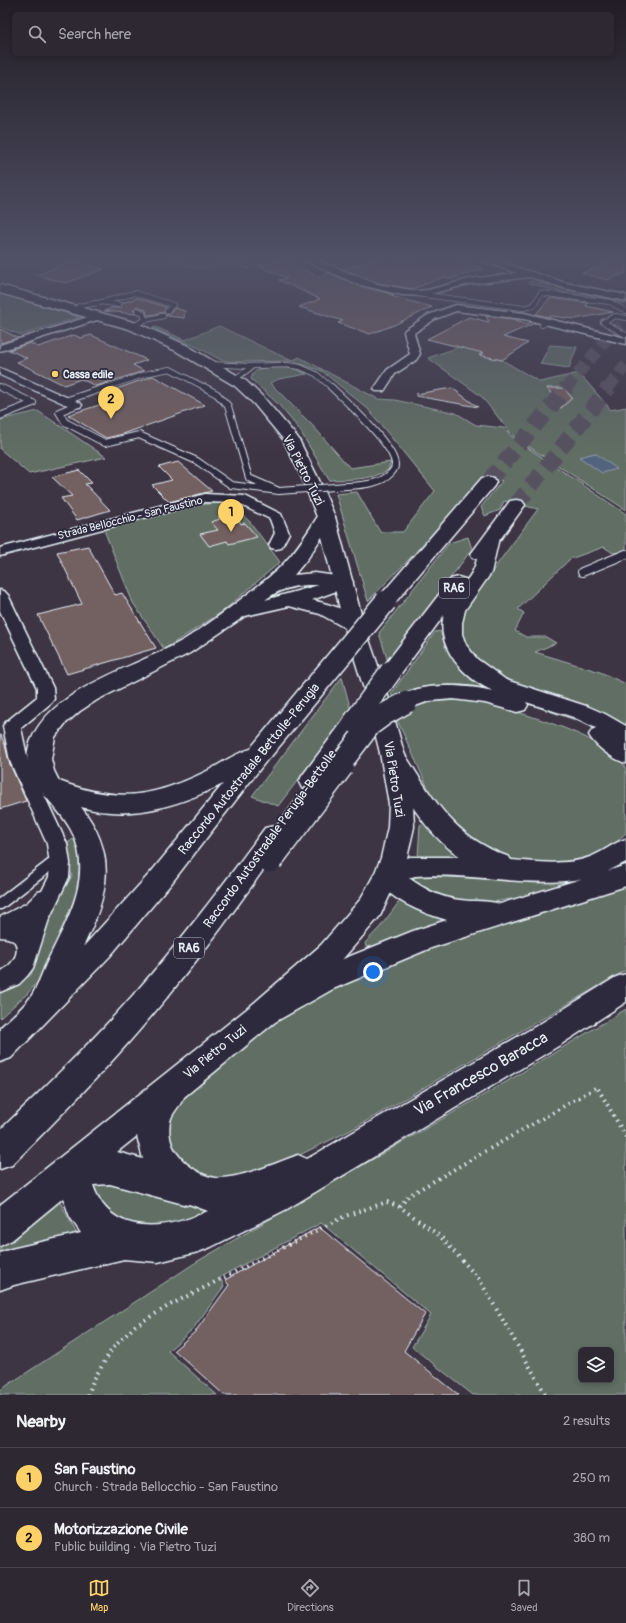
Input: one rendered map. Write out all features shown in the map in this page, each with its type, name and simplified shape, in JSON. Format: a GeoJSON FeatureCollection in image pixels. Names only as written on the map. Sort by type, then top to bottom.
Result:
{"type":"FeatureCollection","features":[{"type":"Feature","properties":{"kind":"main road","name":"Via Pietro Tuzi"},"geometry":{"type":"LineString","coordinates":[[0,1228],[71,1168],[264,1013],[331,954],[370,908],[387,875],[398,843],[401,828],[401,804],[392,753],[375,689],[354,625],[326,517],[311,480],[290,438],[259,401],[240,383],[141,324]]}},
{"type":"Feature","properties":{"kind":"main road","name":"Raccordo Autostradale Bettolle-Perugia"},"geometry":{"type":"LineString","coordinates":[[0,1048],[100,948],[161,878],[261,752],[386,601],[488,482]]}},
{"type":"Feature","properties":{"kind":"main road","name":"Raccordo Autostradale Perugia-Bettolle"},"geometry":{"type":"LineString","coordinates":[[0,1153],[80,1074],[143,1004],[211,922],[391,671],[489,543],[516,505]]}},
{"type":"Feature","properties":{"kind":"main road"},"geometry":{"type":"LineString","coordinates":[[40,1009],[65,954],[76,935],[90,901],[93,881],[93,858],[86,833],[72,811],[50,787],[42,774],[38,756],[44,735],[60,715],[78,701],[183,649],[235,614],[268,588],[291,567],[309,545],[326,517]]}},
{"type":"Feature","properties":{"kind":"main road"},"geometry":{"type":"LineString","coordinates":[[489,543],[482,572],[455,610],[451,625],[452,641],[460,654],[487,678],[498,684],[580,712],[602,722],[626,738]]}},
{"type":"Feature","properties":{"kind":"main road"},"geometry":{"type":"LineString","coordinates":[[268,588],[303,578],[316,578],[343,582]]}},
{"type":"Feature","properties":{"kind":"main road"},"geometry":{"type":"LineString","coordinates":[[235,614],[274,602],[317,594],[343,582]]}},
{"type":"Feature","properties":{"kind":"main road"},"geometry":{"type":"LineString","coordinates":[[290,600],[311,604],[327,610],[354,625]]}},
{"type":"Feature","properties":{"kind":"main road"},"geometry":{"type":"LineString","coordinates":[[211,922],[269,859],[370,725],[385,714],[407,702],[430,694],[445,692],[475,693],[498,699],[590,730],[610,741],[626,755]]}},
{"type":"Feature","properties":{"kind":"main road"},"geometry":{"type":"LineString","coordinates":[[50,787],[98,802],[137,804],[176,795],[201,785],[261,752]]}},
{"type":"Feature","properties":{"kind":"main road"},"geometry":{"type":"LineString","coordinates":[[392,753],[442,827],[471,851],[486,859],[518,870]]}},
{"type":"Feature","properties":{"kind":"main road"},"geometry":{"type":"LineString","coordinates":[[387,875],[410,867],[427,866],[555,872],[572,871],[598,865],[614,858],[626,849]]}},
{"type":"Feature","properties":{"kind":"main road"},"geometry":{"type":"LineString","coordinates":[[387,875],[421,901],[435,906],[458,912],[515,911]]}},
{"type":"Feature","properties":{"kind":"main road"},"geometry":{"type":"LineString","coordinates":[[264,1013],[323,980],[423,939],[616,880],[626,875]]}},
{"type":"Feature","properties":{"kind":"main road","name":"Via Francesco Baracca"},"geometry":{"type":"LineString","coordinates":[[336,1160],[549,1034],[626,986]]}},
{"type":"Feature","properties":{"kind":"main road"},"geometry":{"type":"LineString","coordinates":[[177,1083],[156,1112],[153,1132],[156,1146],[162,1162],[173,1175],[201,1192]]}},
{"type":"Feature","properties":{"kind":"main road"},"geometry":{"type":"LineString","coordinates":[[124,1241],[97,1225],[82,1205],[71,1168],[110,1167],[216,1195],[239,1192],[336,1160]]}},
{"type":"Feature","properties":{"kind":"main road"},"geometry":{"type":"LineString","coordinates":[[0,1272],[11,1267],[124,1241],[158,1244],[198,1234],[276,1196],[336,1160]]}},
{"type":"Feature","properties":{"kind":"street"},"geometry":{"type":"LineString","coordinates":[[0,348],[75,324]]}},
{"type":"Feature","properties":{"kind":"street"},"geometry":{"type":"LineString","coordinates":[[380,389],[392,372],[412,358],[415,354],[409,332],[420,324]]}},
{"type":"Feature","properties":{"kind":"street"},"geometry":{"type":"LineString","coordinates":[[545,324],[626,341]]}},
{"type":"Feature","properties":{"kind":"street"},"geometry":{"type":"LineString","coordinates":[[0,371],[76,405]]}},
{"type":"Feature","properties":{"kind":"street","name":"Strada Bellocchio - San Faustino"},"geometry":{"type":"LineString","coordinates":[[0,552],[204,498],[240,499],[276,517],[282,533],[276,545]]}},
{"type":"Feature","properties":{"kind":"street"},"geometry":{"type":"LineString","coordinates":[[0,595],[45,688],[45,699],[12,726],[19,761],[57,844],[60,857],[59,877],[38,919],[28,947]]}},
{"type":"Feature","properties":{"kind":"street"},"geometry":{"type":"LineString","coordinates":[[0,928],[34,909],[50,894]]}},
{"type":"Feature","properties":{"kind":"street"},"geometry":{"type":"LineString","coordinates":[[0,928],[18,932],[25,938],[28,947],[28,956],[23,966],[15,974],[0,982]]}},
{"type":"Feature","properties":{"kind":"lane"},"geometry":{"type":"LineString","coordinates":[[607,324],[626,335]]}},
{"type":"Feature","properties":{"kind":"lane"},"geometry":{"type":"LineString","coordinates":[[76,405],[59,412],[65,422],[105,443],[139,435],[197,461],[231,485],[279,491],[373,483],[385,478],[396,466],[395,458],[368,423],[342,395],[308,369],[280,364],[253,366],[207,364]]}},
{"type":"Feature","properties":{"kind":"lane"},"geometry":{"type":"LineString","coordinates":[[234,380],[253,366]]}},
{"type":"Feature","properties":{"kind":"lane"},"geometry":{"type":"LineString","coordinates":[[65,400],[149,372],[170,369],[217,394],[228,406],[249,478],[279,491]]}},
{"type":"Feature","properties":{"kind":"lane"},"geometry":{"type":"LineString","coordinates":[[0,387],[33,403],[0,416]]}},
{"type":"Feature","properties":{"kind":"lane"},"geometry":{"type":"LineString","coordinates":[[582,572],[626,554]]}},
{"type":"Feature","properties":{"kind":"lane"},"geometry":{"type":"LineString","coordinates":[[0,904],[60,857]]}},
{"type":"Feature","properties":{"kind":"path"},"geometry":{"type":"LineString","coordinates":[[400,1207],[408,1196],[597,1086],[626,1137]]}},
{"type":"Feature","properties":{"kind":"path"},"geometry":{"type":"LineString","coordinates":[[88,1395],[93,1381],[112,1349],[136,1326],[170,1305],[345,1216],[388,1202],[400,1207],[440,1236],[479,1279],[546,1395]]}},
{"type":"Feature","properties":{"kind":"green space"},"geometry":{"type":"Polygon","coordinates":[[[0,324],[56,324],[21,335],[0,327],[0,324]]]}},
{"type":"Feature","properties":{"kind":"green space"},"geometry":{"type":"Polygon","coordinates":[[[219,326],[292,361],[234,362],[221,360],[199,348],[153,328],[156,327],[185,340],[219,326]]]}},
{"type":"Feature","properties":{"kind":"green space"},"geometry":{"type":"Polygon","coordinates":[[[470,343],[486,351],[480,355],[502,360],[540,382],[579,373],[611,410],[626,407],[626,510],[514,437],[481,396],[428,358],[470,343]]]}},
{"type":"Feature","properties":{"kind":"green space"},"geometry":{"type":"Polygon","coordinates":[[[550,345],[577,347],[569,368],[540,364],[550,345]]]}},
{"type":"Feature","properties":{"kind":"green space"},"geometry":{"type":"Polygon","coordinates":[[[299,357],[378,399],[395,400],[456,413],[476,425],[504,428],[512,437],[626,514],[626,551],[613,553],[604,547],[570,559],[518,609],[524,613],[515,631],[526,637],[546,637],[556,643],[535,652],[600,672],[626,684],[626,727],[494,674],[475,660],[460,640],[461,616],[538,509],[504,501],[500,510],[485,516],[481,507],[502,481],[484,476],[412,556],[368,601],[336,494],[357,492],[380,532],[403,532],[435,491],[368,409],[322,371],[292,361],[299,357]]]}},
{"type":"Feature","properties":{"kind":"green space"},"geometry":{"type":"Polygon","coordinates":[[[266,367],[296,369],[307,374],[279,379],[270,383],[314,427],[350,468],[391,462],[388,470],[381,474],[367,478],[329,480],[299,429],[278,404],[251,379],[258,369],[266,367]]]}},
{"type":"Feature","properties":{"kind":"green space"},"geometry":{"type":"Polygon","coordinates":[[[38,411],[106,457],[29,474],[0,449],[0,420],[38,411]]]}},
{"type":"Feature","properties":{"kind":"green space"},"geometry":{"type":"Polygon","coordinates":[[[222,503],[236,509],[250,522],[280,562],[222,612],[164,649],[133,603],[104,530],[190,505],[222,503]]]}},
{"type":"Feature","properties":{"kind":"green space"},"geometry":{"type":"Polygon","coordinates":[[[468,537],[472,549],[388,662],[379,633],[449,543],[468,537]]]}},
{"type":"Feature","properties":{"kind":"green space"},"geometry":{"type":"Polygon","coordinates":[[[440,631],[446,647],[456,660],[570,713],[604,733],[581,722],[505,696],[393,698],[391,694],[435,632],[440,631]]]}},
{"type":"Feature","properties":{"kind":"green space"},"geometry":{"type":"Polygon","coordinates":[[[342,677],[351,711],[278,806],[252,796],[342,677]]]}},
{"type":"Feature","properties":{"kind":"green space"},"geometry":{"type":"Polygon","coordinates":[[[464,700],[479,701],[560,726],[601,746],[617,757],[626,769],[626,833],[612,846],[588,858],[574,861],[534,864],[502,857],[466,840],[434,801],[397,720],[411,709],[428,703],[464,700]]]}},
{"type":"Feature","properties":{"kind":"green space"},"geometry":{"type":"Polygon","coordinates":[[[426,822],[464,858],[418,857],[420,825],[426,822]]]}},
{"type":"Feature","properties":{"kind":"green space"},"geometry":{"type":"Polygon","coordinates":[[[76,837],[86,872],[51,966],[28,993],[0,1018],[0,991],[31,975],[52,909],[72,876],[65,845],[76,837]]]}},
{"type":"Feature","properties":{"kind":"green space"},"geometry":{"type":"Polygon","coordinates":[[[626,859],[626,866],[531,896],[485,903],[440,899],[413,882],[413,879],[418,876],[626,859]]]}},
{"type":"Feature","properties":{"kind":"green space"},"geometry":{"type":"Polygon","coordinates":[[[626,885],[626,970],[351,1130],[248,1180],[233,1184],[191,1175],[169,1143],[169,1121],[179,1101],[283,1013],[377,964],[626,885]]]}},
{"type":"Feature","properties":{"kind":"green space"},"geometry":{"type":"Polygon","coordinates":[[[402,898],[465,919],[429,926],[374,946],[366,947],[365,943],[381,926],[402,898]]]}},
{"type":"Feature","properties":{"kind":"green space"},"geometry":{"type":"Polygon","coordinates":[[[626,1009],[626,1395],[473,1395],[412,1347],[431,1315],[321,1223],[220,1277],[224,1286],[193,1329],[168,1351],[217,1395],[0,1395],[0,1390],[198,1261],[511,1079],[626,1009]]]}},
{"type":"Feature","properties":{"kind":"green space"},"geometry":{"type":"Polygon","coordinates":[[[98,1181],[127,1187],[183,1203],[206,1207],[229,1205],[169,1235],[111,1222],[92,1185],[98,1181]]]}},
{"type":"Feature","properties":{"kind":"green space"},"geometry":{"type":"Polygon","coordinates":[[[59,1200],[78,1236],[0,1258],[0,1239],[59,1200]]]}},
{"type":"Feature","properties":{"kind":"water"},"geometry":{"type":"Polygon","coordinates":[[[595,453],[617,469],[602,473],[579,457],[595,453]]]}},
{"type":"Feature","properties":{"kind":"building"},"geometry":{"type":"Polygon","coordinates":[[[341,324],[396,324],[370,334],[341,324]]]}},
{"type":"Feature","properties":{"kind":"building"},"geometry":{"type":"Polygon","coordinates":[[[455,324],[532,324],[503,337],[528,343],[502,360],[479,355],[483,353],[427,339],[455,324]]]}},
{"type":"Feature","properties":{"kind":"building"},"geometry":{"type":"Polygon","coordinates":[[[0,329],[18,338],[0,343],[0,329]]]}},
{"type":"Feature","properties":{"kind":"building"},"geometry":{"type":"Polygon","coordinates":[[[74,335],[81,338],[91,335],[147,360],[133,365],[144,371],[96,386],[81,379],[64,385],[17,362],[27,358],[9,350],[30,343],[38,347],[74,335]]]}},
{"type":"Feature","properties":{"kind":"building"},"geometry":{"type":"Polygon","coordinates":[[[153,376],[205,405],[123,434],[106,438],[68,415],[121,398],[108,392],[153,376]]]}},
{"type":"Feature","properties":{"kind":"building"},"geometry":{"type":"Polygon","coordinates":[[[452,388],[478,407],[416,396],[416,394],[452,388]]]}},
{"type":"Feature","properties":{"kind":"building"},"geometry":{"type":"Polygon","coordinates":[[[547,388],[564,388],[572,398],[561,408],[545,404],[553,396],[547,388]]]}},
{"type":"Feature","properties":{"kind":"building"},"geometry":{"type":"Polygon","coordinates":[[[178,462],[212,491],[169,502],[152,485],[172,480],[159,467],[178,462]]]}},
{"type":"Feature","properties":{"kind":"building"},"geometry":{"type":"Polygon","coordinates":[[[79,470],[92,483],[85,484],[110,510],[77,520],[61,498],[72,496],[52,477],[79,470]]]}},
{"type":"Feature","properties":{"kind":"building"},"geometry":{"type":"Polygon","coordinates":[[[233,514],[241,524],[245,523],[257,537],[229,544],[227,541],[209,546],[200,534],[218,530],[211,522],[220,519],[218,517],[233,514]]]}},
{"type":"Feature","properties":{"kind":"building"},"geometry":{"type":"Polygon","coordinates":[[[88,546],[115,595],[122,593],[156,648],[67,674],[38,615],[82,604],[57,552],[88,546]]]}},
{"type":"Feature","properties":{"kind":"building"},"geometry":{"type":"Polygon","coordinates":[[[0,735],[5,745],[9,762],[26,801],[0,809],[0,735]]]}},
{"type":"Feature","properties":{"kind":"building"},"geometry":{"type":"Polygon","coordinates":[[[319,1227],[425,1314],[404,1351],[459,1395],[224,1395],[174,1350],[195,1332],[229,1285],[225,1280],[319,1227]]]}},
{"type":"Feature","properties":{"kind":"tunnel"},"geometry":{"type":"LineString","coordinates":[[566,388],[610,335],[622,324]]}},
{"type":"Feature","properties":{"kind":"tunnel"},"geometry":{"type":"LineString","coordinates":[[608,388],[626,365]]}},
{"type":"Feature","properties":{"kind":"tunnel"},"geometry":{"type":"LineString","coordinates":[[488,482],[567,387]]}},
{"type":"Feature","properties":{"kind":"tunnel"},"geometry":{"type":"LineString","coordinates":[[516,505],[609,387]]}},
{"type":"Feature","properties":{"kind":"place","name":"Cassa edile"},"geometry":{"type":"Point","coordinates":[55,374]}},
{"type":"Feature","properties":{"kind":"place","name":"Motorizzazione Civile"},"geometry":{"type":"Point","coordinates":[111,419]}},
{"type":"Feature","properties":{"kind":"place","name":"San Faustino"},"geometry":{"type":"Point","coordinates":[231,532]}}]}
